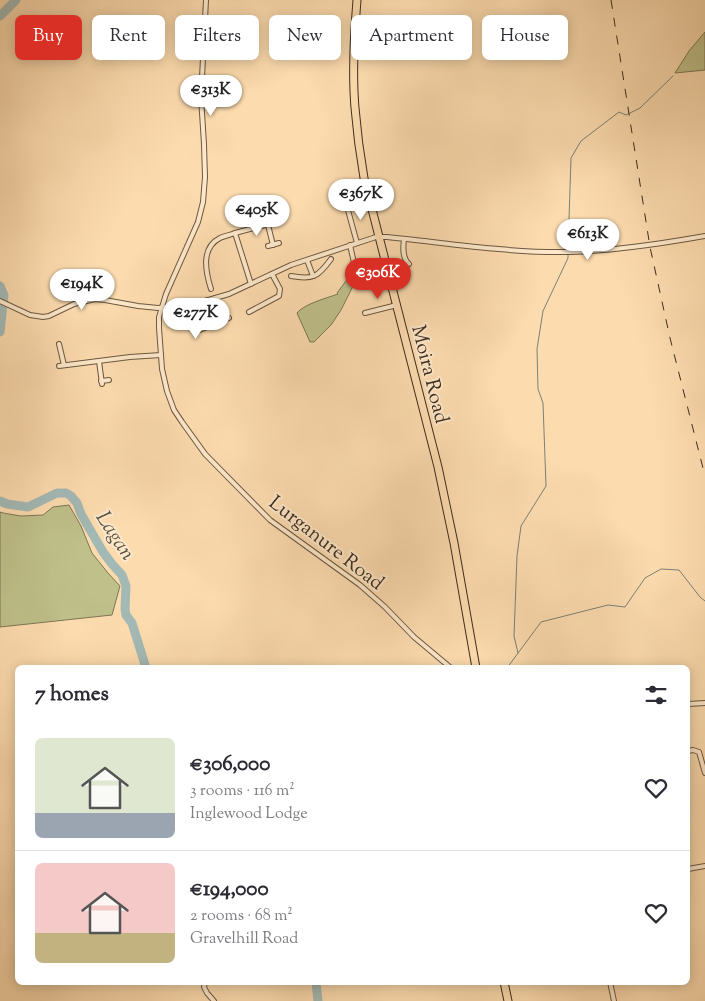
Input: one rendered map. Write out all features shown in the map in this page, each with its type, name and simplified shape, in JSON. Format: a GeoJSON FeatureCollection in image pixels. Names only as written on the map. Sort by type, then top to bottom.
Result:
{"type":"FeatureCollection","features":[{"type":"Feature","properties":{"kind":"highway","name":"Moira Road"},"geometry":{"type":"LineString","coordinates":[[357,0],[353,60],[355,108],[364,178],[430,434],[445,501],[475,665]]}},
{"type":"Feature","properties":{"kind":"highway"},"geometry":{"type":"LineString","coordinates":[[505,985],[508,1001]]}},
{"type":"Feature","properties":{"kind":"street","name":"Lurganure Road"},"geometry":{"type":"LineString","coordinates":[[206,0],[201,97],[205,158],[203,202],[195,230],[161,308],[159,328],[166,391],[174,410],[196,443],[270,520],[360,585],[380,602],[414,637],[448,665]]}},
{"type":"Feature","properties":{"kind":"street"},"geometry":{"type":"LineString","coordinates":[[346,204],[345,210],[357,242]]}},
{"type":"Feature","properties":{"kind":"street"},"geometry":{"type":"LineString","coordinates":[[211,289],[205,266],[212,244],[220,238],[273,223]]}},
{"type":"Feature","properties":{"kind":"street"},"geometry":{"type":"LineString","coordinates":[[268,225],[270,245],[279,243]]}},
{"type":"Feature","properties":{"kind":"street"},"geometry":{"type":"LineString","coordinates":[[235,233],[251,284]]}},
{"type":"Feature","properties":{"kind":"street"},"geometry":{"type":"LineString","coordinates":[[0,301],[30,315],[43,317],[74,304],[95,299],[161,308],[191,304],[229,294],[307,260],[379,236],[499,249],[563,252],[616,250],[705,236]]}},
{"type":"Feature","properties":{"kind":"street"},"geometry":{"type":"LineString","coordinates":[[404,239],[403,250],[406,262],[409,264]]}},
{"type":"Feature","properties":{"kind":"street"},"geometry":{"type":"LineString","coordinates":[[350,245],[353,268],[372,263]]}},
{"type":"Feature","properties":{"kind":"street"},"geometry":{"type":"LineString","coordinates":[[291,276],[305,279],[321,273],[331,259]]}},
{"type":"Feature","properties":{"kind":"street"},"geometry":{"type":"LineString","coordinates":[[307,260],[313,276]]}},
{"type":"Feature","properties":{"kind":"street"},"geometry":{"type":"LineString","coordinates":[[249,312],[260,304],[279,296],[280,289],[272,274]]}},
{"type":"Feature","properties":{"kind":"street"},"geometry":{"type":"LineString","coordinates":[[191,304],[197,331],[229,318]]}},
{"type":"Feature","properties":{"kind":"street"},"geometry":{"type":"LineString","coordinates":[[365,313],[397,305]]}},
{"type":"Feature","properties":{"kind":"street"},"geometry":{"type":"LineString","coordinates":[[59,344],[64,365]]}},
{"type":"Feature","properties":{"kind":"street"},"geometry":{"type":"LineString","coordinates":[[59,366],[130,357],[161,356]]}},
{"type":"Feature","properties":{"kind":"street"},"geometry":{"type":"LineString","coordinates":[[99,361],[101,383],[109,380]]}},
{"type":"Feature","properties":{"kind":"street"},"geometry":{"type":"LineString","coordinates":[[690,704],[705,703]]}},
{"type":"Feature","properties":{"kind":"street"},"geometry":{"type":"LineString","coordinates":[[690,751],[699,752],[705,773]]}},
{"type":"Feature","properties":{"kind":"street"},"geometry":{"type":"LineString","coordinates":[[690,869],[705,866]]}},
{"type":"Feature","properties":{"kind":"street"},"geometry":{"type":"LineString","coordinates":[[204,985],[207,993],[214,1001]]}},
{"type":"Feature","properties":{"kind":"street"},"geometry":{"type":"LineString","coordinates":[[611,985],[614,1001]]}},
{"type":"Feature","properties":{"kind":"green space"},"geometry":{"type":"Polygon","coordinates":[[[705,32],[705,70],[675,73],[689,51],[705,32]]]}},
{"type":"Feature","properties":{"kind":"green space"},"geometry":{"type":"Polygon","coordinates":[[[349,277],[353,286],[341,310],[331,325],[314,342],[310,342],[297,313],[310,304],[338,294],[349,277]]]}},
{"type":"Feature","properties":{"kind":"green space"},"geometry":{"type":"Polygon","coordinates":[[[69,505],[81,526],[92,553],[120,586],[112,615],[0,627],[0,512],[21,516],[43,515],[53,507],[69,505]]]}},
{"type":"Feature","properties":{"kind":"waterway","name":"Lagan"},"geometry":{"type":"LineString","coordinates":[[0,16],[16,0]]}},
{"type":"Feature","properties":{"kind":"waterway"},"geometry":{"type":"LineString","coordinates":[[568,250],[571,158],[581,141],[619,112],[626,115],[640,108],[673,76]]}},
{"type":"Feature","properties":{"kind":"waterway"},"geometry":{"type":"LineString","coordinates":[[518,653],[514,636],[517,556],[521,526],[546,486],[543,403],[538,389],[537,349],[543,311],[568,258],[568,254]]}},
{"type":"Feature","properties":{"kind":"waterway","name":"Lagan"},"geometry":{"type":"LineString","coordinates":[[0,286],[4,295],[0,332]]}},
{"type":"Feature","properties":{"kind":"waterway","name":"Lagan"},"geometry":{"type":"LineString","coordinates":[[0,501],[28,507],[57,493],[66,493],[71,496],[77,503],[81,514],[103,552],[122,575],[126,586],[126,615],[132,623],[145,665]]}},
{"type":"Feature","properties":{"kind":"waterway"},"geometry":{"type":"LineString","coordinates":[[509,665],[541,622],[608,605],[625,607],[645,578],[661,569],[679,570],[705,601]]}},
{"type":"Feature","properties":{"kind":"waterway","name":"Lagan"},"geometry":{"type":"LineString","coordinates":[[316,985],[318,1001]]}},
{"type":"Feature","properties":{"kind":"waterway","name":"Lagan"},"geometry":{"type":"LineString","coordinates":[[317,990],[318,985]]}},
{"type":"Feature","properties":{"kind":"railway"},"geometry":{"type":"LineString","coordinates":[[611,0],[650,247],[670,338],[705,476]]}}]}
